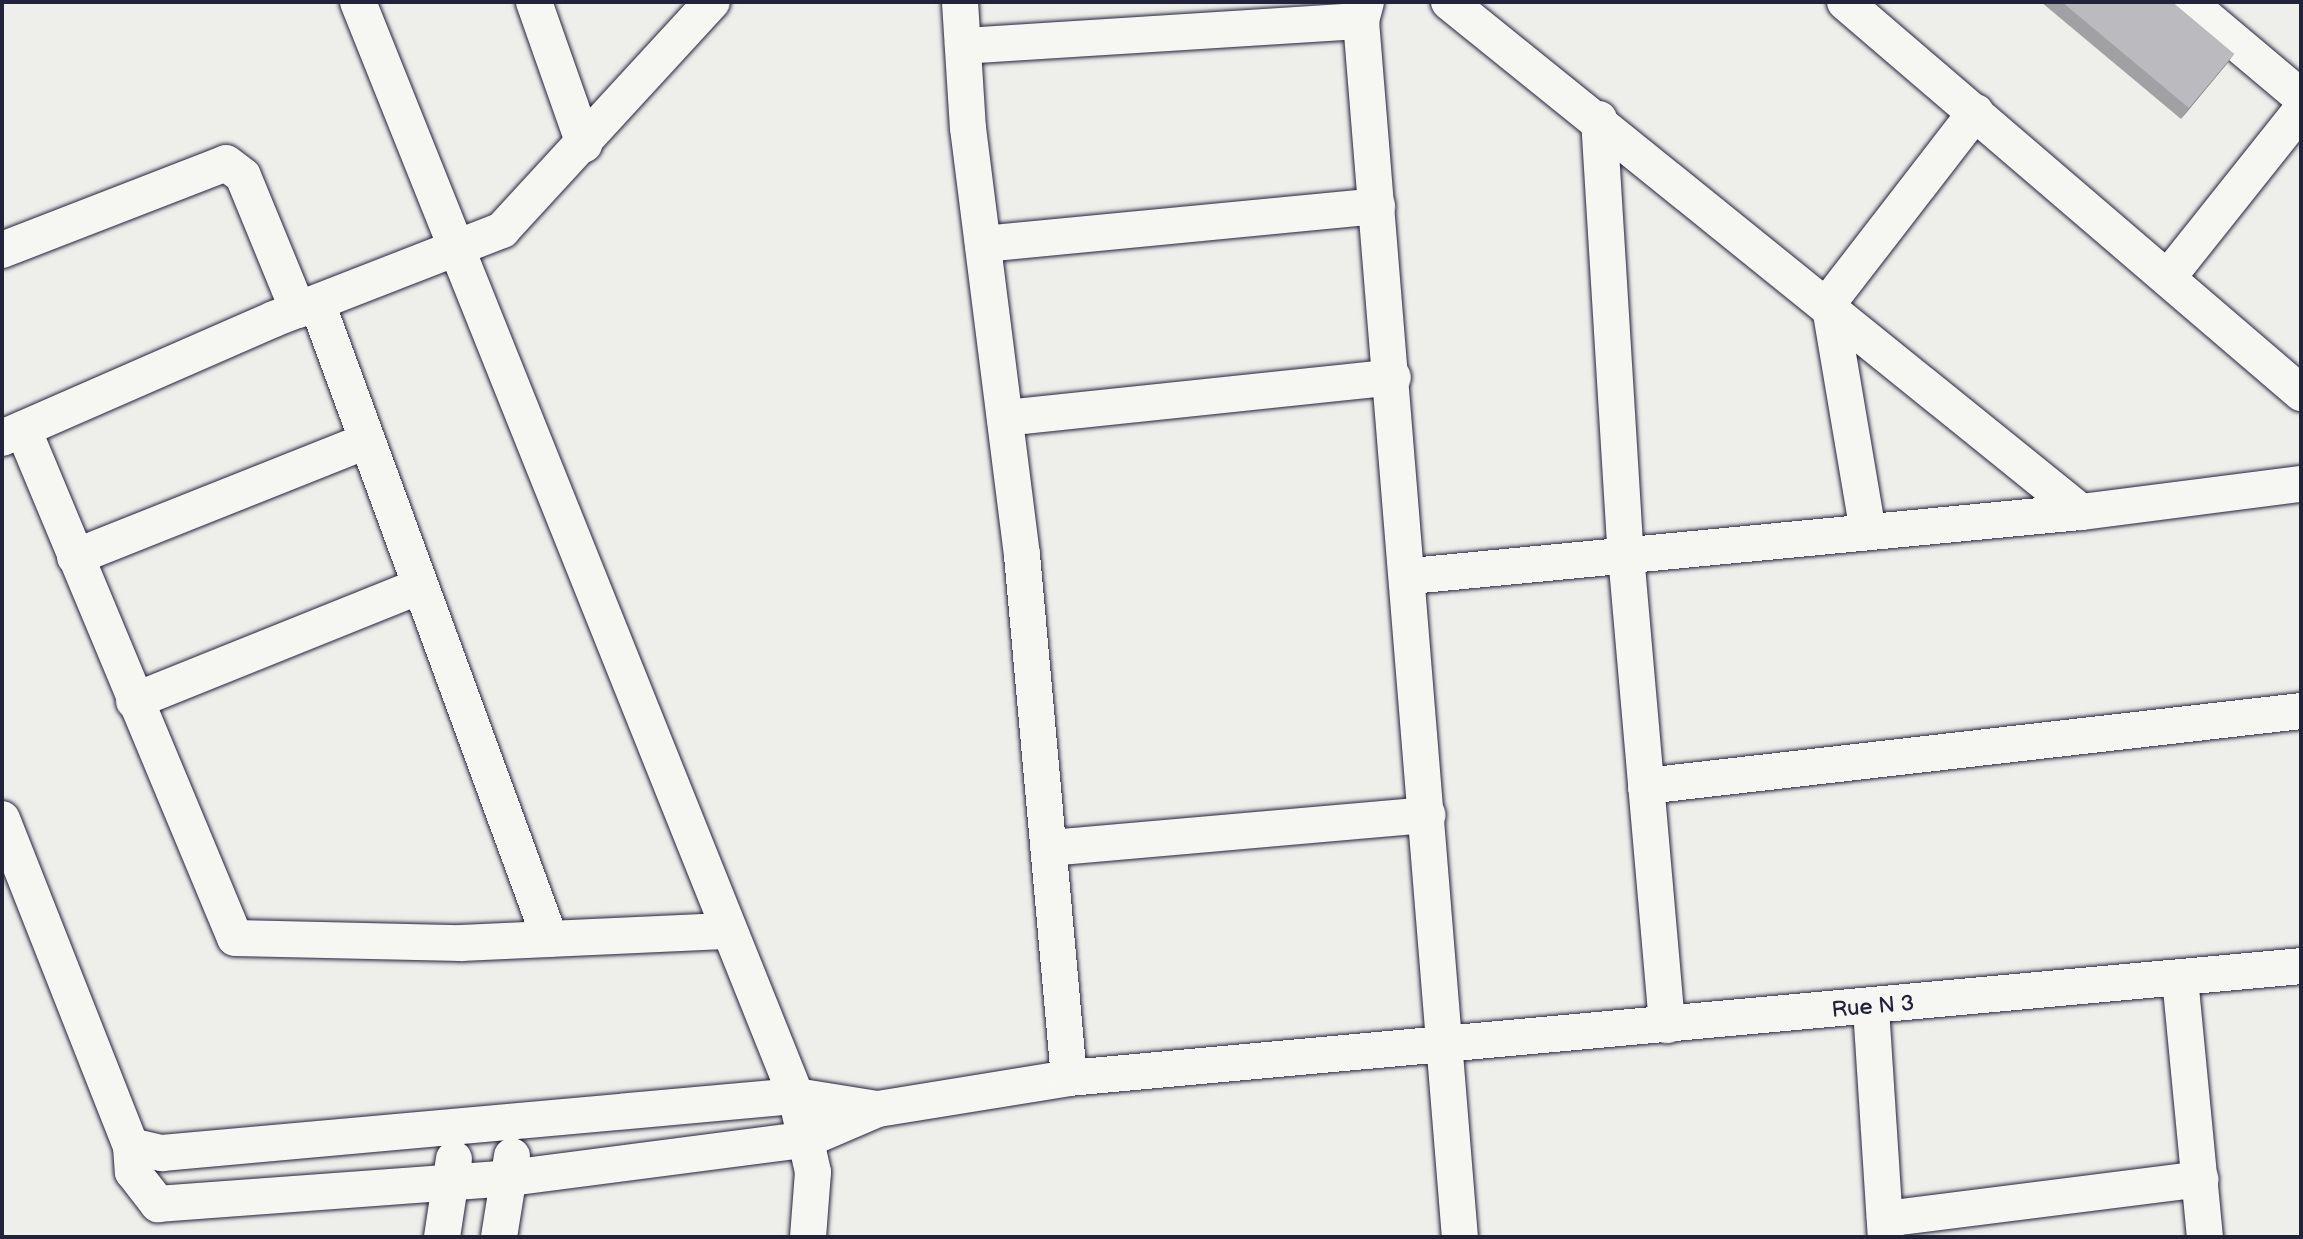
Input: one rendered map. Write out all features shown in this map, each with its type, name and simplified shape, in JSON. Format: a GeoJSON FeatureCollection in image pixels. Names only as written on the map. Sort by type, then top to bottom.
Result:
{"type":"FeatureCollection","features":[{"type":"Feature","properties":{"kind":"street"},"geometry":{"type":"LineString","coordinates":[[358,2],[725,931],[796,1096],[808,1139],[814,1201],[808,1237]]}},
{"type":"Feature","properties":{"kind":"street"},"geometry":{"type":"LineString","coordinates":[[534,2],[584,144]]}},
{"type":"Feature","properties":{"kind":"street"},"geometry":{"type":"LineString","coordinates":[[712,2],[521,215],[457,251],[307,306],[12,434],[75,557],[228,930],[242,943],[550,939],[725,931]]}},
{"type":"Feature","properties":{"kind":"street"},"geometry":{"type":"LineString","coordinates":[[960,2],[983,244],[1005,418],[1049,848],[1069,1078]]}},
{"type":"Feature","properties":{"kind":"street"},"geometry":{"type":"LineString","coordinates":[[1449,2],[1829,302],[2081,512]]}},
{"type":"Feature","properties":{"kind":"street"},"geometry":{"type":"LineString","coordinates":[[1845,2],[2169,276],[2301,393]]}},
{"type":"Feature","properties":{"kind":"street"},"geometry":{"type":"LineString","coordinates":[[2188,2],[2301,97]]}},
{"type":"Feature","properties":{"kind":"street"},"geometry":{"type":"LineString","coordinates":[[963,46],[1364,12],[1377,206],[1411,576],[1460,1237]]}},
{"type":"Feature","properties":{"kind":"street"},"geometry":{"type":"LineString","coordinates":[[2169,276],[2301,110]]}},
{"type":"Feature","properties":{"kind":"street"},"geometry":{"type":"LineString","coordinates":[[1868,532],[1829,302],[1976,112]]}},
{"type":"Feature","properties":{"kind":"street"},"geometry":{"type":"LineString","coordinates":[[1599,119],[1626,555],[1667,1025]]}},
{"type":"Feature","properties":{"kind":"street"},"geometry":{"type":"LineString","coordinates":[[2,250],[226,163],[243,176],[307,306],[367,441],[550,939]]}},
{"type":"Feature","properties":{"kind":"street"},"geometry":{"type":"LineString","coordinates":[[983,244],[1377,206]]}},
{"type":"Feature","properties":{"kind":"street"},"geometry":{"type":"LineString","coordinates":[[1005,418],[1393,377]]}},
{"type":"Feature","properties":{"kind":"street"},"geometry":{"type":"LineString","coordinates":[[75,557],[367,441]]}},
{"type":"Feature","properties":{"kind":"street"},"geometry":{"type":"LineString","coordinates":[[1411,576],[2081,512],[2301,484]]}},
{"type":"Feature","properties":{"kind":"street"},"geometry":{"type":"LineString","coordinates":[[134,701],[420,586]]}},
{"type":"Feature","properties":{"kind":"street"},"geometry":{"type":"LineString","coordinates":[[1646,786],[2301,711]]}},
{"type":"Feature","properties":{"kind":"street"},"geometry":{"type":"LineString","coordinates":[[1049,848],[1428,815]]}},
{"type":"Feature","properties":{"kind":"street"},"geometry":{"type":"LineString","coordinates":[[2,819],[131,1146],[139,1186],[158,1204],[509,1178],[808,1139],[878,1109]]}},
{"type":"Feature","properties":{"kind":"street","name":"Rue N 3"},"geometry":{"type":"LineString","coordinates":[[878,1109],[1069,1078],[1871,1008],[2301,966]]}},
{"type":"Feature","properties":{"kind":"street"},"geometry":{"type":"LineString","coordinates":[[2180,978],[2205,1237]]}},
{"type":"Feature","properties":{"kind":"street"},"geometry":{"type":"LineString","coordinates":[[1871,1008],[1886,1228],[2200,1179]]}},
{"type":"Feature","properties":{"kind":"street"},"geometry":{"type":"LineString","coordinates":[[131,1146],[162,1153],[515,1125],[796,1096],[878,1109]]}},
{"type":"Feature","properties":{"kind":"street"},"geometry":{"type":"LineString","coordinates":[[499,1237],[515,1125]]}},
{"type":"Feature","properties":{"kind":"street"},"geometry":{"type":"LineString","coordinates":[[442,1237],[458,1130]]}},
{"type":"Feature","properties":{"kind":"building"},"geometry":{"type":"Polygon","coordinates":[[[2062,2],[2172,2],[2234,54],[2189,108],[2062,2]]]}}]}
